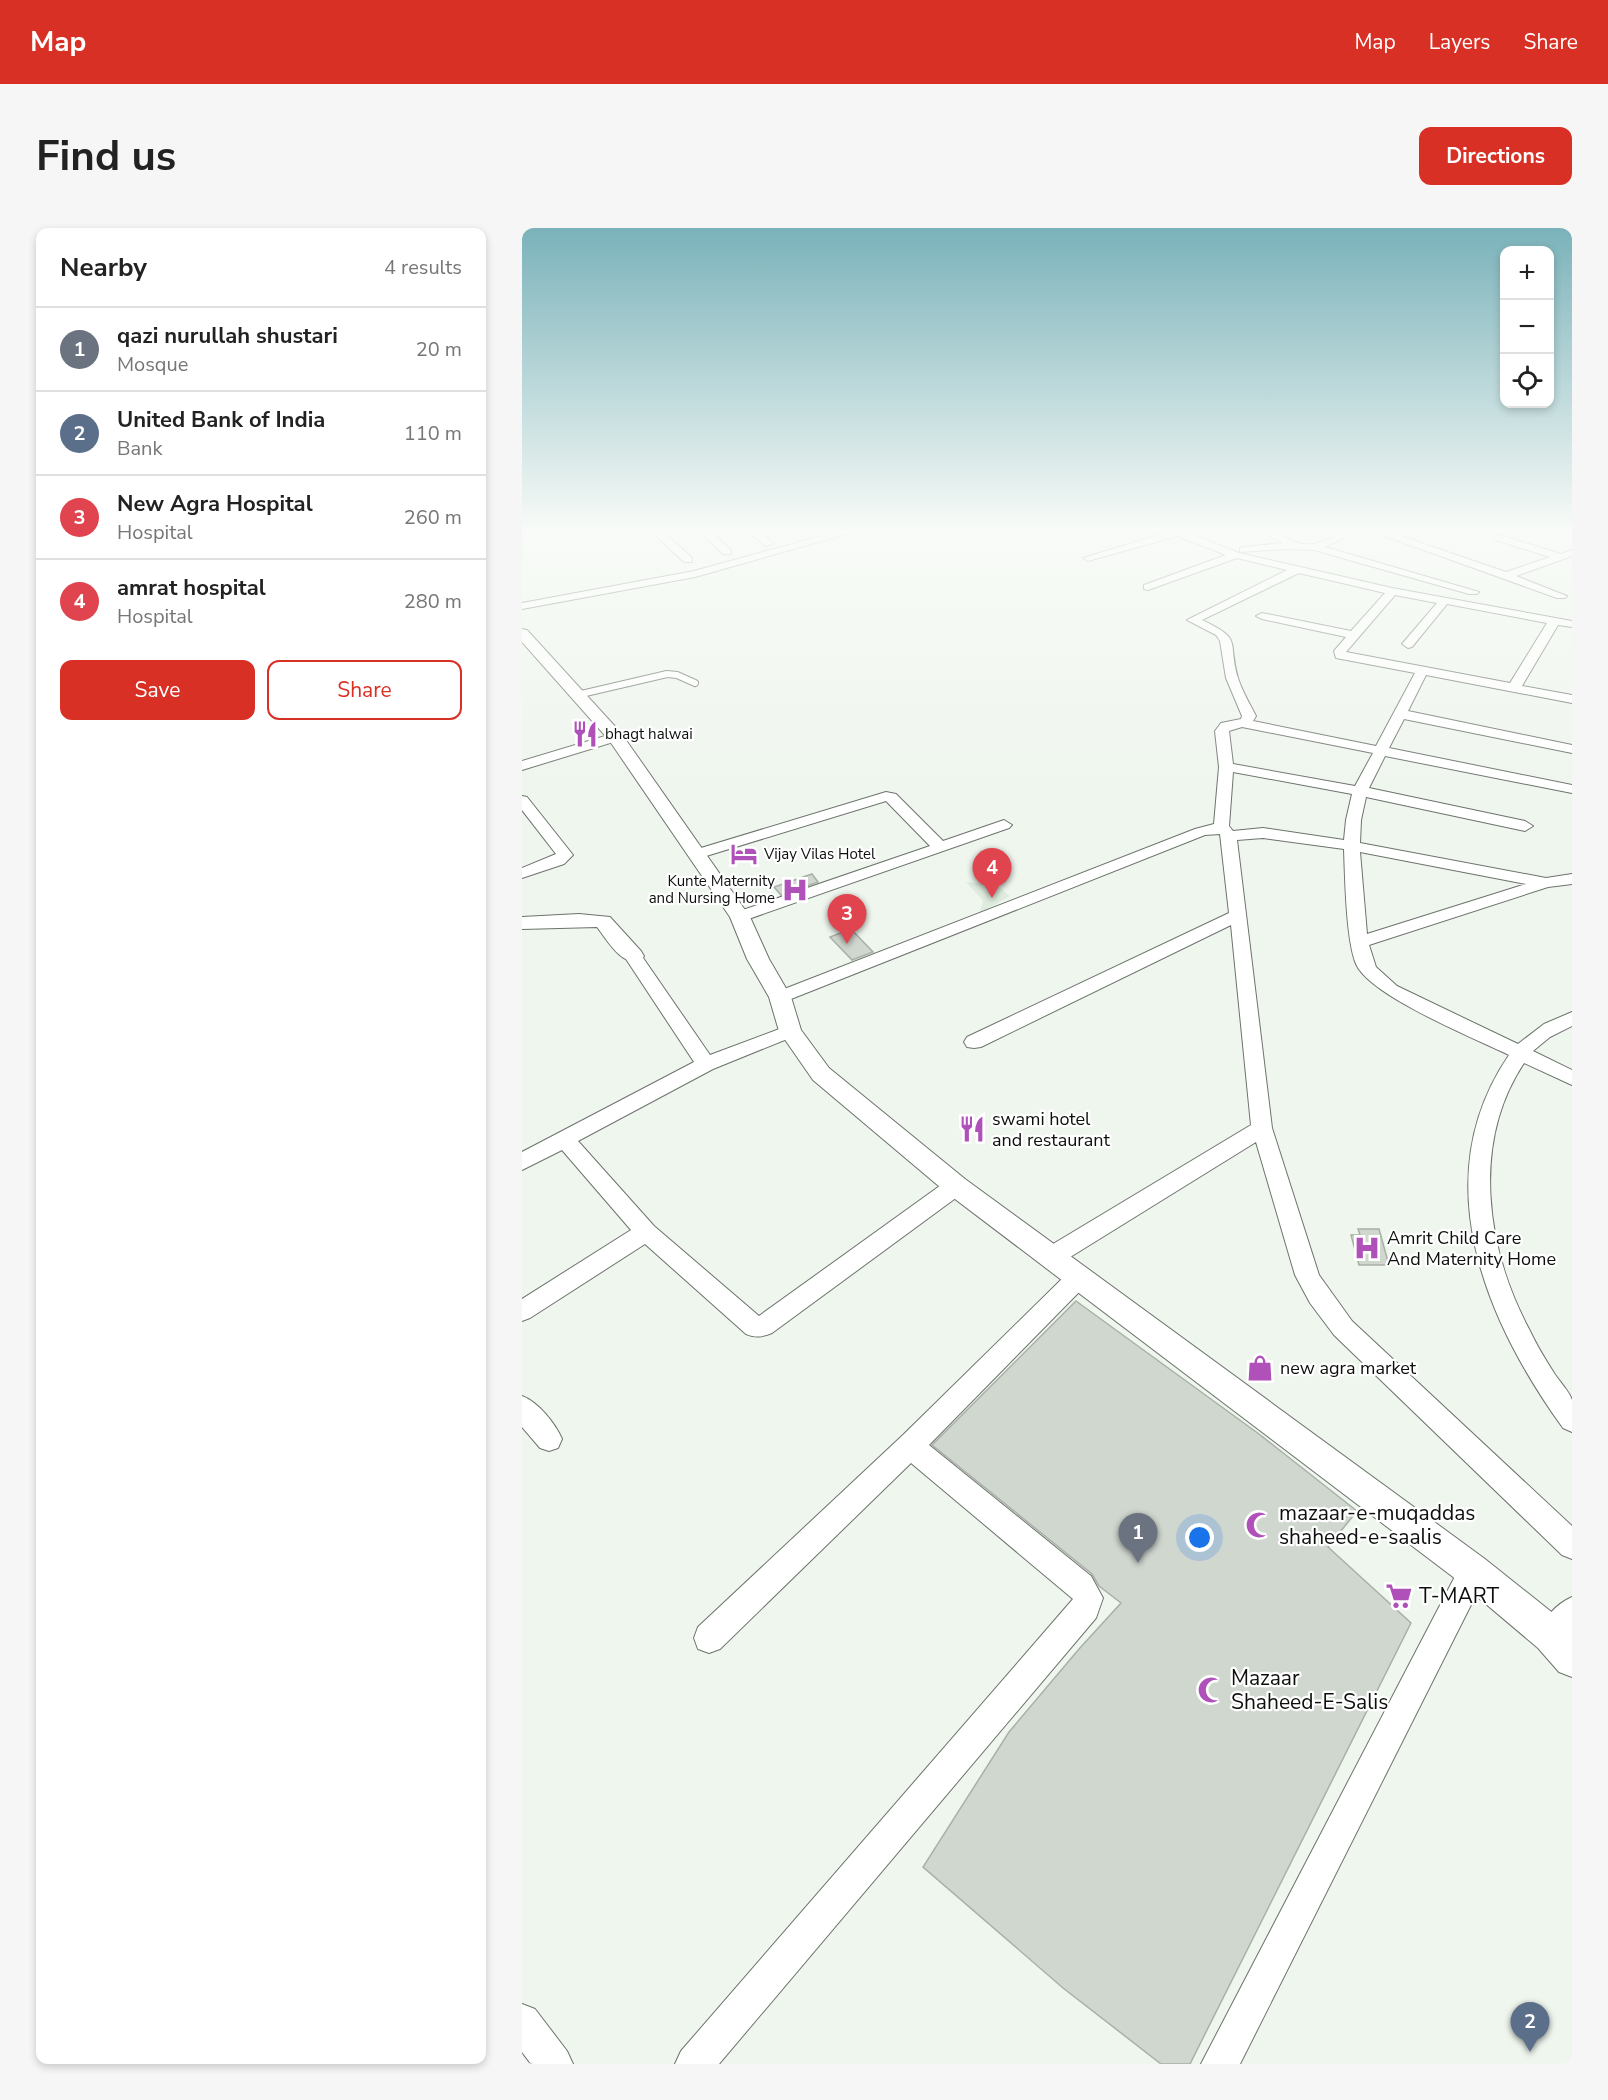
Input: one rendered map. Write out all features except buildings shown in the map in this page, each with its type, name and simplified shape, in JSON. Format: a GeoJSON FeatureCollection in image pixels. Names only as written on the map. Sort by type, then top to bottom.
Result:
{"type":"FeatureCollection","features":[{"type":"Feature","properties":{"kind":"street"},"geometry":{"type":"LineString","coordinates":[[1204,615],[1193,620],[1220,633],[1226,640],[1232,678],[1249,716],[1248,721],[1226,726],[1222,731],[1226,767],[1225,832],[1239,915],[1262,1128],[1306,1275],[1320,1301],[1343,1328],[1572,1545]]}},
{"type":"Feature","properties":{"kind":"street"},"geometry":{"type":"LineString","coordinates":[[1372,615],[1340,651],[1341,656],[1572,699]]}},
{"type":"Feature","properties":{"kind":"street"},"geometry":{"type":"LineString","coordinates":[[1408,644],[1433,615]]}},
{"type":"Feature","properties":{"kind":"street"},"geometry":{"type":"LineString","coordinates":[[1514,688],[1552,615]]}},
{"type":"Feature","properties":{"kind":"street"},"geometry":{"type":"LineString","coordinates":[[1560,615],[1572,624]]}},
{"type":"Feature","properties":{"kind":"street"},"geometry":{"type":"LineString","coordinates":[[1262,616],[1354,635]]}},
{"type":"Feature","properties":{"kind":"street"},"geometry":{"type":"LineString","coordinates":[[523,638],[615,737],[740,917],[758,959],[780,997],[790,1031],[821,1074],[956,1186],[1473,1571],[1551,1635],[1572,1659]]}},
{"type":"Feature","properties":{"kind":"street"},"geometry":{"type":"LineString","coordinates":[[1422,671],[1360,791],[1355,809],[1352,845],[1360,942],[1366,966],[1374,977],[1391,990],[1572,1078]]}},
{"type":"Feature","properties":{"kind":"street"},"geometry":{"type":"LineString","coordinates":[[1401,714],[1572,748]]}},
{"type":"Feature","properties":{"kind":"street"},"geometry":{"type":"LineString","coordinates":[[1242,723],[1572,789]]}},
{"type":"Feature","properties":{"kind":"street"},"geometry":{"type":"LineString","coordinates":[[522,766],[615,737]]}},
{"type":"Feature","properties":{"kind":"street"},"geometry":{"type":"LineString","coordinates":[[1226,767],[1360,791],[1525,826]]}},
{"type":"Feature","properties":{"kind":"street"},"geometry":{"type":"LineString","coordinates":[[697,855],[886,796],[891,797],[941,848]]}},
{"type":"Feature","properties":{"kind":"street"},"geometry":{"type":"LineString","coordinates":[[522,800],[565,855],[558,861],[522,873]]}},
{"type":"Feature","properties":{"kind":"street"},"geometry":{"type":"LineString","coordinates":[[740,917],[1004,825]]}},
{"type":"Feature","properties":{"kind":"street"},"geometry":{"type":"LineString","coordinates":[[780,997],[1212,828],[1225,832],[1288,835],[1352,845],[1546,883]]}},
{"type":"Feature","properties":{"kind":"street"},"geometry":{"type":"LineString","coordinates":[[1360,942],[1546,883],[1572,879]]}},
{"type":"Feature","properties":{"kind":"street"},"geometry":{"type":"LineString","coordinates":[[974,1042],[1239,915]]}},
{"type":"Feature","properties":{"kind":"street"},"geometry":{"type":"LineString","coordinates":[[522,923],[603,921],[633,956],[706,1064]]}},
{"type":"Feature","properties":{"kind":"street"},"geometry":{"type":"LineString","coordinates":[[1572,1018],[1544,1033],[1520,1052],[1505,1076],[1488,1119],[1482,1152],[1479,1195],[1483,1236],[1491,1266],[1519,1333],[1561,1406],[1572,1420]]}},
{"type":"Feature","properties":{"kind":"street"},"geometry":{"type":"LineString","coordinates":[[522,1162],[706,1064],[790,1031]]}},
{"type":"Feature","properties":{"kind":"street"},"geometry":{"type":"LineString","coordinates":[[1051,1257],[1262,1128]]}},
{"type":"Feature","properties":{"kind":"street"},"geometry":{"type":"LineString","coordinates":[[564,1139],[646,1232],[748,1323],[760,1327],[956,1186]]}},
{"type":"Feature","properties":{"kind":"street"},"geometry":{"type":"LineString","coordinates":[[522,1311],[646,1232]]}},
{"type":"Feature","properties":{"kind":"street"},"geometry":{"type":"LineString","coordinates":[[709,1638],[912,1444],[1078,1278]]}},
{"type":"Feature","properties":{"kind":"street"},"geometry":{"type":"LineString","coordinates":[[522,1408],[549,1439]]}},
{"type":"Feature","properties":{"kind":"street"},"geometry":{"type":"LineString","coordinates":[[694,2064],[1083,1612],[1089,1600],[1089,1596],[1081,1586],[919,1453],[912,1444]]}},
{"type":"Feature","properties":{"kind":"street"},"geometry":{"type":"LineString","coordinates":[[1220,2064],[1473,1571]]}},
{"type":"Feature","properties":{"kind":"street"},"geometry":{"type":"LineString","coordinates":[[1551,1635],[1572,1612]]}},
{"type":"Feature","properties":{"kind":"street"},"geometry":{"type":"LineString","coordinates":[[522,2022],[554,2064]]}},
{"type":"Feature","properties":{"kind":"lane"},"geometry":{"type":"LineString","coordinates":[[577,695],[670,674],[695,683]]}},
{"type":"Feature","properties":{"kind":"shaded area"},"geometry":{"type":"Polygon","coordinates":[[[966,882],[995,884],[1010,896],[979,914],[983,901],[966,882]]]}},
{"type":"Feature","properties":{"kind":"place","name":"bhagt halwai"},"geometry":{"type":"Point","coordinates":[585,734]}},
{"type":"Feature","properties":{"kind":"place","name":"Vijay Vilas Hotel"},"geometry":{"type":"Point","coordinates":[744,854]}},
{"type":"Feature","properties":{"kind":"place","name":"Kunte Maternity and Nursing Home"},"geometry":{"type":"Point","coordinates":[795,890]}},
{"type":"Feature","properties":{"kind":"place","name":"amrat hospital"},"geometry":{"type":"Point","coordinates":[992,898]}},
{"type":"Feature","properties":{"kind":"place","name":"New Agra Hospital"},"geometry":{"type":"Point","coordinates":[847,944]}},
{"type":"Feature","properties":{"kind":"place","name":"swami hotel and restaurant"},"geometry":{"type":"Point","coordinates":[972,1129]}},
{"type":"Feature","properties":{"kind":"place","name":"Amrit Child Care And Maternity Home"},"geometry":{"type":"Point","coordinates":[1367,1248]}},
{"type":"Feature","properties":{"kind":"place","name":"new agra market"},"geometry":{"type":"Point","coordinates":[1260,1368]}},
{"type":"Feature","properties":{"kind":"place","name":"mazaar-e-muqaddas shaheed-e-saalis"},"geometry":{"type":"Point","coordinates":[1259,1525]}},
{"type":"Feature","properties":{"kind":"place","name":"qazi nurullah shustari"},"geometry":{"type":"Point","coordinates":[1138,1563]}},
{"type":"Feature","properties":{"kind":"place","name":"T-MART"},"geometry":{"type":"Point","coordinates":[1399,1596]}},
{"type":"Feature","properties":{"kind":"place","name":"Mazaar Shaheed-E-Salis"},"geometry":{"type":"Point","coordinates":[1211,1690]}},
{"type":"Feature","properties":{"kind":"place","name":"United Bank of India"},"geometry":{"type":"Point","coordinates":[1530,2052]}}]}
